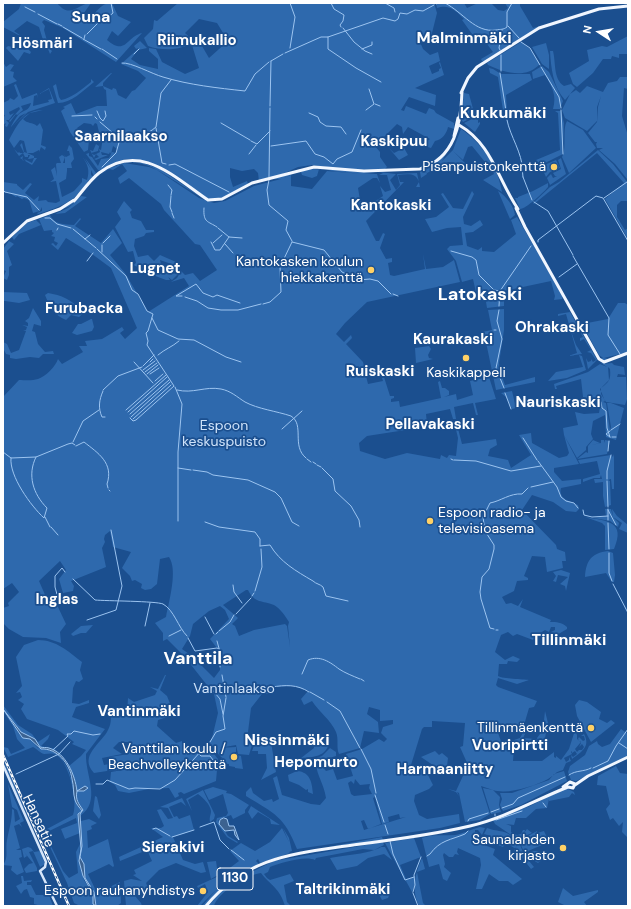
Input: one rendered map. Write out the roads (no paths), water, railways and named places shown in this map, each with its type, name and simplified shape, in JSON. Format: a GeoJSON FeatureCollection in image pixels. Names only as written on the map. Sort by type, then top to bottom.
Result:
{"type":"FeatureCollection","features":[{"type":"Feature","properties":{"kind":"main road"},"geometry":{"type":"LineString","coordinates":[[423,168],[438,159],[452,142],[462,92],[472,72],[508,46],[539,28],[607,7],[628,6]]}},
{"type":"Feature","properties":{"kind":"main road"},"geometry":{"type":"LineString","coordinates":[[3,244],[20,225],[39,215],[60,208],[74,201],[99,174],[114,164],[130,160],[154,164],[208,200],[213,201],[222,199],[252,183],[314,167],[378,172],[423,168],[432,164],[445,154],[454,142],[459,123],[462,92]]}},
{"type":"Feature","properties":{"kind":"main road"},"geometry":{"type":"LineString","coordinates":[[459,123],[477,138],[488,150],[527,229],[599,359],[604,362],[628,354]]}},
{"type":"Feature","properties":{"kind":"main road","name":"1130"},"geometry":{"type":"LineString","coordinates":[[206,906],[234,880],[251,869],[286,855],[453,830],[480,823],[552,794],[628,757]]}},
{"type":"Feature","properties":{"kind":"main road","name":"Hansatie"},"geometry":{"type":"LineString","coordinates":[[3,765],[46,862],[45,867],[40,871],[56,905]]}},
{"type":"Feature","properties":{"kind":"waterway"},"geometry":{"type":"LineString","coordinates":[[107,18],[113,13],[111,3]]}},
{"type":"Feature","properties":{"kind":"waterway"},"geometry":{"type":"LineString","coordinates":[[290,3],[295,17],[290,48]]}},
{"type":"Feature","properties":{"kind":"waterway"},"geometry":{"type":"LineString","coordinates":[[331,3],[334,9],[344,15],[343,21],[340,25],[341,27]]}},
{"type":"Feature","properties":{"kind":"waterway"},"geometry":{"type":"LineString","coordinates":[[385,3],[394,8],[395,12]]}},
{"type":"Feature","properties":{"kind":"waterway"},"geometry":{"type":"LineString","coordinates":[[445,3],[476,25],[489,30],[504,29],[507,27],[507,12],[512,3]]}},
{"type":"Feature","properties":{"kind":"waterway"},"geometry":{"type":"LineString","coordinates":[[285,53],[321,37],[328,37],[383,18],[395,21],[398,19],[400,13],[407,14],[415,10],[423,11],[434,5]]}},
{"type":"Feature","properties":{"kind":"waterway"},"geometry":{"type":"LineString","coordinates":[[25,7],[35,12]]}},
{"type":"Feature","properties":{"kind":"waterway"},"geometry":{"type":"LineString","coordinates":[[38,14],[57,24]]}},
{"type":"Feature","properties":{"kind":"waterway"},"geometry":{"type":"LineString","coordinates":[[99,22],[106,19]]}},
{"type":"Feature","properties":{"kind":"waterway"},"geometry":{"type":"LineString","coordinates":[[87,34],[98,23]]}},
{"type":"Feature","properties":{"kind":"waterway"},"geometry":{"type":"LineString","coordinates":[[58,24],[62,26]]}},
{"type":"Feature","properties":{"kind":"waterway"},"geometry":{"type":"LineString","coordinates":[[508,26],[519,38]]}},
{"type":"Feature","properties":{"kind":"waterway"},"geometry":{"type":"LineString","coordinates":[[63,27],[82,38]]}},
{"type":"Feature","properties":{"kind":"waterway"},"geometry":{"type":"LineString","coordinates":[[343,28],[354,42],[365,51],[372,54]]}},
{"type":"Feature","properties":{"kind":"waterway"},"geometry":{"type":"LineString","coordinates":[[500,50],[502,30]]}},
{"type":"Feature","properties":{"kind":"waterway"},"geometry":{"type":"LineString","coordinates":[[84,39],[85,35]]}},
{"type":"Feature","properties":{"kind":"waterway"},"geometry":{"type":"LineString","coordinates":[[328,37],[328,49],[356,68],[381,82]]}},
{"type":"Feature","properties":{"kind":"waterway"},"geometry":{"type":"LineString","coordinates":[[83,39],[101,49]]}},
{"type":"Feature","properties":{"kind":"waterway"},"geometry":{"type":"LineString","coordinates":[[362,49],[372,45],[372,42]]}},
{"type":"Feature","properties":{"kind":"waterway"},"geometry":{"type":"LineString","coordinates":[[521,42],[530,48],[540,65]]}},
{"type":"Feature","properties":{"kind":"waterway"},"geometry":{"type":"LineString","coordinates":[[102,49],[117,59]]}},
{"type":"Feature","properties":{"kind":"waterway"},"geometry":{"type":"LineString","coordinates":[[134,54],[139,49]]}},
{"type":"Feature","properties":{"kind":"waterway"},"geometry":{"type":"LineString","coordinates":[[271,61],[283,54]]}},
{"type":"Feature","properties":{"kind":"waterway"},"geometry":{"type":"LineString","coordinates":[[501,55],[501,71]]}},
{"type":"Feature","properties":{"kind":"waterway"},"geometry":{"type":"LineString","coordinates":[[270,106],[271,61]]}},
{"type":"Feature","properties":{"kind":"waterway"},"geometry":{"type":"LineString","coordinates":[[122,63],[131,64],[173,80],[204,86],[245,91],[255,74],[269,62]]}},
{"type":"Feature","properties":{"kind":"waterway"},"geometry":{"type":"LineString","coordinates":[[541,67],[559,97],[561,108]]}},
{"type":"Feature","properties":{"kind":"waterway"},"geometry":{"type":"LineString","coordinates":[[500,73],[506,111]]}},
{"type":"Feature","properties":{"kind":"waterway"},"geometry":{"type":"LineString","coordinates":[[100,122],[120,139],[148,133],[156,127],[161,93],[171,80]]}},
{"type":"Feature","properties":{"kind":"waterway"},"geometry":{"type":"LineString","coordinates":[[366,110],[374,104],[369,89]]}},
{"type":"Feature","properties":{"kind":"waterway"},"geometry":{"type":"LineString","coordinates":[[375,104],[380,106]]}},
{"type":"Feature","properties":{"kind":"waterway"},"geometry":{"type":"LineString","coordinates":[[269,177],[270,108]]}},
{"type":"Feature","properties":{"kind":"waterway"},"geometry":{"type":"LineString","coordinates":[[561,110],[563,154]]}},
{"type":"Feature","properties":{"kind":"waterway"},"geometry":{"type":"LineString","coordinates":[[97,111],[103,121],[106,116],[105,111]]}},
{"type":"Feature","properties":{"kind":"waterway"},"geometry":{"type":"LineString","coordinates":[[309,113],[318,117],[320,122],[326,126],[341,127],[346,134]]}},
{"type":"Feature","properties":{"kind":"waterway"},"geometry":{"type":"LineString","coordinates":[[506,113],[508,126],[522,164]]}},
{"type":"Feature","properties":{"kind":"waterway"},"geometry":{"type":"LineString","coordinates":[[72,116],[92,115]]}},
{"type":"Feature","properties":{"kind":"waterway"},"geometry":{"type":"LineString","coordinates":[[221,123],[250,140]]}},
{"type":"Feature","properties":{"kind":"waterway"},"geometry":{"type":"LineString","coordinates":[[156,128],[162,163],[166,164]]}},
{"type":"Feature","properties":{"kind":"waterway"},"geometry":{"type":"LineString","coordinates":[[271,146],[306,141],[315,154],[324,157],[333,164],[337,159],[352,152],[361,130]]}},
{"type":"Feature","properties":{"kind":"waterway"},"geometry":{"type":"LineString","coordinates":[[251,141],[257,144],[270,131]]}},
{"type":"Feature","properties":{"kind":"waterway"},"geometry":{"type":"LineString","coordinates":[[102,167],[116,153],[120,139]]}},
{"type":"Feature","properties":{"kind":"waterway"},"geometry":{"type":"LineString","coordinates":[[249,154],[256,145]]}},
{"type":"Feature","properties":{"kind":"waterway"},"geometry":{"type":"LineString","coordinates":[[169,165],[175,164],[229,192]]}},
{"type":"Feature","properties":{"kind":"waterway"},"geometry":{"type":"LineString","coordinates":[[522,167],[523,177]]}},
{"type":"Feature","properties":{"kind":"waterway"},"geometry":{"type":"LineString","coordinates":[[523,177],[532,200]]}},
{"type":"Feature","properties":{"kind":"waterway"},"geometry":{"type":"LineString","coordinates":[[269,180],[267,190],[269,205],[288,221],[286,230],[292,241]]}},
{"type":"Feature","properties":{"kind":"waterway"},"geometry":{"type":"LineString","coordinates":[[604,198],[627,182]]}},
{"type":"Feature","properties":{"kind":"waterway"},"geometry":{"type":"LineString","coordinates":[[168,185],[172,190],[171,195]]}},
{"type":"Feature","properties":{"kind":"waterway"},"geometry":{"type":"LineString","coordinates":[[3,190],[5,192],[27,197],[39,210]]}},
{"type":"Feature","properties":{"kind":"waterway"},"geometry":{"type":"LineString","coordinates":[[171,196],[170,207],[172,212]]}},
{"type":"Feature","properties":{"kind":"waterway"},"geometry":{"type":"LineString","coordinates":[[538,242],[538,240],[596,196],[603,198],[628,241]]}},
{"type":"Feature","properties":{"kind":"waterway"},"geometry":{"type":"LineString","coordinates":[[534,202],[548,211],[573,255]]}},
{"type":"Feature","properties":{"kind":"waterway"},"geometry":{"type":"LineString","coordinates":[[204,208],[205,219],[217,227]]}},
{"type":"Feature","properties":{"kind":"waterway"},"geometry":{"type":"LineString","coordinates":[[172,213],[174,218]]}},
{"type":"Feature","properties":{"kind":"waterway"},"geometry":{"type":"LineString","coordinates":[[45,218],[50,218],[57,224],[71,228]]}},
{"type":"Feature","properties":{"kind":"waterway"},"geometry":{"type":"LineString","coordinates":[[218,228],[229,237],[242,238]]}},
{"type":"Feature","properties":{"kind":"waterway"},"geometry":{"type":"LineString","coordinates":[[73,229],[96,248]]}},
{"type":"Feature","properties":{"kind":"waterway"},"geometry":{"type":"LineString","coordinates":[[85,239],[90,235]]}},
{"type":"Feature","properties":{"kind":"waterway"},"geometry":{"type":"LineString","coordinates":[[213,243],[222,235]]}},
{"type":"Feature","properties":{"kind":"waterway"},"geometry":{"type":"LineString","coordinates":[[103,243],[110,236]]}},
{"type":"Feature","properties":{"kind":"waterway"},"geometry":{"type":"LineString","coordinates":[[211,242],[215,250],[220,250],[229,237]]}},
{"type":"Feature","properties":{"kind":"waterway"},"geometry":{"type":"LineString","coordinates":[[292,242],[324,250],[342,272],[358,280],[370,279],[378,281],[391,294]]}},
{"type":"Feature","properties":{"kind":"waterway"},"geometry":{"type":"LineString","coordinates":[[263,304],[270,302],[281,292],[280,267],[292,242]]}},
{"type":"Feature","properties":{"kind":"waterway"},"geometry":{"type":"LineString","coordinates":[[225,244],[233,253]]}},
{"type":"Feature","properties":{"kind":"waterway"},"geometry":{"type":"LineString","coordinates":[[102,245],[102,252]]}},
{"type":"Feature","properties":{"kind":"waterway"},"geometry":{"type":"LineString","coordinates":[[499,306],[500,291],[531,246]]}},
{"type":"Feature","properties":{"kind":"waterway"},"geometry":{"type":"LineString","coordinates":[[97,249],[126,276],[132,290],[138,294],[147,311],[153,314],[146,333],[148,341],[147,345],[174,386],[136,420],[133,421],[130,418]]}},
{"type":"Feature","properties":{"kind":"waterway"},"geometry":{"type":"LineString","coordinates":[[451,251],[472,257],[476,260],[479,275],[494,290],[500,291]]}},
{"type":"Feature","properties":{"kind":"waterway"},"geometry":{"type":"LineString","coordinates":[[87,261],[93,253]]}},
{"type":"Feature","properties":{"kind":"waterway"},"geometry":{"type":"LineString","coordinates":[[573,256],[609,318],[608,335],[620,354]]}},
{"type":"Feature","properties":{"kind":"waterway"},"geometry":{"type":"LineString","coordinates":[[559,277],[577,264]]}},
{"type":"Feature","properties":{"kind":"waterway"},"geometry":{"type":"LineString","coordinates":[[182,296],[176,296],[196,284],[203,293],[213,297],[217,295],[240,303]]}},
{"type":"Feature","properties":{"kind":"waterway"},"geometry":{"type":"LineString","coordinates":[[393,294],[398,296]]}},
{"type":"Feature","properties":{"kind":"waterway"},"geometry":{"type":"LineString","coordinates":[[185,297],[197,301],[208,308],[221,310],[238,310],[261,304]]}},
{"type":"Feature","properties":{"kind":"waterway"},"geometry":{"type":"LineString","coordinates":[[499,310],[497,321],[502,339],[496,368],[504,388]]}},
{"type":"Feature","properties":{"kind":"waterway"},"geometry":{"type":"LineString","coordinates":[[152,318],[158,330],[178,339],[194,340],[226,357],[241,362]]}},
{"type":"Feature","properties":{"kind":"waterway"},"geometry":{"type":"LineString","coordinates":[[158,355],[179,341]]}},
{"type":"Feature","properties":{"kind":"waterway"},"geometry":{"type":"LineString","coordinates":[[143,366],[154,355]]}},
{"type":"Feature","properties":{"kind":"waterway"},"geometry":{"type":"LineString","coordinates":[[150,362],[153,359]]}},
{"type":"Feature","properties":{"kind":"waterway"},"geometry":{"type":"LineString","coordinates":[[143,370],[155,361]]}},
{"type":"Feature","properties":{"kind":"waterway"},"geometry":{"type":"LineString","coordinates":[[134,362],[153,383]]}},
{"type":"Feature","properties":{"kind":"waterway"},"geometry":{"type":"LineString","coordinates":[[145,372],[157,363]]}},
{"type":"Feature","properties":{"kind":"waterway"},"geometry":{"type":"LineString","coordinates":[[147,374],[158,365]]}},
{"type":"Feature","properties":{"kind":"waterway"},"geometry":{"type":"LineString","coordinates":[[103,390],[118,376],[142,367]]}},
{"type":"Feature","properties":{"kind":"waterway"},"geometry":{"type":"LineString","coordinates":[[150,374],[159,368]]}},
{"type":"Feature","properties":{"kind":"waterway"},"geometry":{"type":"LineString","coordinates":[[155,381],[163,374]]}},
{"type":"Feature","properties":{"kind":"waterway"},"geometry":{"type":"LineString","coordinates":[[126,410],[166,375]]}},
{"type":"Feature","properties":{"kind":"waterway"},"geometry":{"type":"LineString","coordinates":[[128,412],[167,377]]}},
{"type":"Feature","properties":{"kind":"waterway"},"geometry":{"type":"LineString","coordinates":[[130,414],[169,380]]}},
{"type":"Feature","properties":{"kind":"waterway"},"geometry":{"type":"LineString","coordinates":[[131,417],[170,382]]}},
{"type":"Feature","properties":{"kind":"waterway"},"geometry":{"type":"LineString","coordinates":[[133,419],[171,385]]}},
{"type":"Feature","properties":{"kind":"waterway"},"geometry":{"type":"LineString","coordinates":[[175,387],[182,404],[178,452],[178,521]]}},
{"type":"Feature","properties":{"kind":"waterway"},"geometry":{"type":"LineString","coordinates":[[177,390],[188,391],[210,388],[221,389],[250,404],[291,416],[297,425],[299,448],[306,458]]}},
{"type":"Feature","properties":{"kind":"waterway"},"geometry":{"type":"LineString","coordinates":[[103,391],[100,407],[102,417],[105,417]]}},
{"type":"Feature","properties":{"kind":"waterway"},"geometry":{"type":"LineString","coordinates":[[505,393],[511,409]]}},
{"type":"Feature","properties":{"kind":"waterway"},"geometry":{"type":"LineString","coordinates":[[601,402],[602,408],[606,411],[607,428],[610,437]]}},
{"type":"Feature","properties":{"kind":"waterway"},"geometry":{"type":"LineString","coordinates":[[73,442],[83,421],[99,410]]}},
{"type":"Feature","properties":{"kind":"waterway"},"geometry":{"type":"LineString","coordinates":[[282,429],[302,411]]}},
{"type":"Feature","properties":{"kind":"waterway"},"geometry":{"type":"LineString","coordinates":[[611,430],[620,424]]}},
{"type":"Feature","properties":{"kind":"waterway"},"geometry":{"type":"LineString","coordinates":[[610,431],[606,434],[610,437]]}},
{"type":"Feature","properties":{"kind":"waterway"},"geometry":{"type":"LineString","coordinates":[[523,438],[537,460]]}},
{"type":"Feature","properties":{"kind":"waterway"},"geometry":{"type":"LineString","coordinates":[[608,451],[609,441]]}},
{"type":"Feature","properties":{"kind":"waterway"},"geometry":{"type":"LineString","coordinates":[[76,446],[84,442],[103,459],[108,470],[108,488]]}},
{"type":"Feature","properties":{"kind":"waterway"},"geometry":{"type":"LineString","coordinates":[[3,452],[11,458],[36,457],[68,444],[72,443],[75,445]]}},
{"type":"Feature","properties":{"kind":"waterway"},"geometry":{"type":"LineString","coordinates":[[607,479],[607,471],[611,455]]}},
{"type":"Feature","properties":{"kind":"waterway"},"geometry":{"type":"LineString","coordinates":[[11,458],[11,465],[17,482],[27,498],[44,518],[47,508],[38,497],[32,477],[33,464],[36,457]]}},
{"type":"Feature","properties":{"kind":"waterway"},"geometry":{"type":"LineString","coordinates":[[307,459],[311,462]]}},
{"type":"Feature","properties":{"kind":"waterway"},"geometry":{"type":"LineString","coordinates":[[454,460],[476,461],[511,471],[541,466]]}},
{"type":"Feature","properties":{"kind":"waterway"},"geometry":{"type":"LineString","coordinates":[[538,461],[557,487],[561,497],[566,501],[574,503],[578,508]]}},
{"type":"Feature","properties":{"kind":"waterway"},"geometry":{"type":"LineString","coordinates":[[317,465],[321,467]]}},
{"type":"Feature","properties":{"kind":"waterway"},"geometry":{"type":"LineString","coordinates":[[178,468],[191,470]]}},
{"type":"Feature","properties":{"kind":"waterway"},"geometry":{"type":"LineString","coordinates":[[322,468],[333,479],[335,491],[351,506],[359,520],[360,527]]}},
{"type":"Feature","properties":{"kind":"waterway"},"geometry":{"type":"LineString","coordinates":[[193,470],[207,472],[213,475],[248,480],[275,492],[281,498],[292,522],[299,526]]}},
{"type":"Feature","properties":{"kind":"waterway"},"geometry":{"type":"LineString","coordinates":[[607,481],[608,507]]}},
{"type":"Feature","properties":{"kind":"waterway"},"geometry":{"type":"LineString","coordinates":[[531,487],[553,482]]}},
{"type":"Feature","properties":{"kind":"waterway"},"geometry":{"type":"LineString","coordinates":[[494,629],[490,628],[480,592],[482,577],[489,569],[494,549],[494,545],[485,531],[483,517],[490,503],[513,495],[522,494],[528,488]]}},
{"type":"Feature","properties":{"kind":"waterway"},"geometry":{"type":"LineString","coordinates":[[608,509],[608,520]]}},
{"type":"Feature","properties":{"kind":"waterway"},"geometry":{"type":"LineString","coordinates":[[583,510],[584,515],[592,517],[608,516]]}},
{"type":"Feature","properties":{"kind":"waterway"},"geometry":{"type":"LineString","coordinates":[[608,510],[616,525]]}},
{"type":"Feature","properties":{"kind":"waterway"},"geometry":{"type":"LineString","coordinates":[[45,517],[50,527]]}},
{"type":"Feature","properties":{"kind":"waterway"},"geometry":{"type":"LineString","coordinates":[[205,522],[219,527],[255,532],[260,539],[260,546]]}},
{"type":"Feature","properties":{"kind":"waterway"},"geometry":{"type":"LineString","coordinates":[[608,523],[609,549]]}},
{"type":"Feature","properties":{"kind":"waterway"},"geometry":{"type":"LineString","coordinates":[[51,527],[58,535]]}},
{"type":"Feature","properties":{"kind":"waterway"},"geometry":{"type":"LineString","coordinates":[[87,620],[116,610],[122,586],[111,530]]}},
{"type":"Feature","properties":{"kind":"waterway"},"geometry":{"type":"LineString","coordinates":[[260,546],[270,545],[289,566],[323,587],[326,596],[348,601]]}},
{"type":"Feature","properties":{"kind":"waterway"},"geometry":{"type":"LineString","coordinates":[[255,591],[262,567],[261,549]]}},
{"type":"Feature","properties":{"kind":"waterway"},"geometry":{"type":"LineString","coordinates":[[609,553],[609,573],[612,581]]}},
{"type":"Feature","properties":{"kind":"waterway"},"geometry":{"type":"LineString","coordinates":[[58,598],[55,587],[55,576],[62,568],[65,572]]}},
{"type":"Feature","properties":{"kind":"waterway"},"geometry":{"type":"LineString","coordinates":[[73,579],[95,600],[163,604],[170,610],[187,636]]}},
{"type":"Feature","properties":{"kind":"waterway"},"geometry":{"type":"LineString","coordinates":[[613,584],[628,613]]}},
{"type":"Feature","properties":{"kind":"waterway"},"geometry":{"type":"LineString","coordinates":[[233,585],[234,592],[242,603]]}},
{"type":"Feature","properties":{"kind":"waterway"},"geometry":{"type":"LineString","coordinates":[[236,614],[251,598]]}},
{"type":"Feature","properties":{"kind":"waterway"},"geometry":{"type":"LineString","coordinates":[[145,626],[150,603]]}},
{"type":"Feature","properties":{"kind":"waterway"},"geometry":{"type":"LineString","coordinates":[[219,631],[230,622],[234,615]]}},
{"type":"Feature","properties":{"kind":"waterway"},"geometry":{"type":"LineString","coordinates":[[205,617],[214,634]]}},
{"type":"Feature","properties":{"kind":"waterway"},"geometry":{"type":"LineString","coordinates":[[169,636],[181,630]]}},
{"type":"Feature","properties":{"kind":"waterway"},"geometry":{"type":"LineString","coordinates":[[188,638],[195,651],[219,649]]}},
{"type":"Feature","properties":{"kind":"waterway"},"geometry":{"type":"LineString","coordinates":[[217,641],[220,652],[220,667]]}},
{"type":"Feature","properties":{"kind":"waterway"},"geometry":{"type":"LineString","coordinates":[[302,674],[308,660],[317,658],[328,662],[344,672],[360,679]]}},
{"type":"Feature","properties":{"kind":"waterway"},"geometry":{"type":"LineString","coordinates":[[222,675],[226,697]]}},
{"type":"Feature","properties":{"kind":"waterway"},"geometry":{"type":"LineString","coordinates":[[272,687],[291,686],[304,689],[309,692]]}},
{"type":"Feature","properties":{"kind":"waterway"},"geometry":{"type":"LineString","coordinates":[[210,687],[220,699],[223,714]]}},
{"type":"Feature","properties":{"kind":"waterway"},"geometry":{"type":"LineString","coordinates":[[234,692],[268,687]]}},
{"type":"Feature","properties":{"kind":"waterway"},"geometry":{"type":"LineString","coordinates":[[310,692],[324,700]]}},
{"type":"Feature","properties":{"kind":"waterway"},"geometry":{"type":"LineString","coordinates":[[210,742],[216,732],[225,729],[223,716],[226,698]]}},
{"type":"Feature","properties":{"kind":"waterway"},"geometry":{"type":"LineString","coordinates":[[327,702],[340,711],[360,748]]}},
{"type":"Feature","properties":{"kind":"waterway"},"geometry":{"type":"LineString","coordinates":[[593,768],[608,761],[628,729]]}},
{"type":"Feature","properties":{"kind":"waterway"},"geometry":{"type":"LineString","coordinates":[[53,750],[68,736],[67,734],[71,734],[74,731],[93,735],[100,734]]}},
{"type":"Feature","properties":{"kind":"waterway"},"geometry":{"type":"LineString","coordinates":[[16,774],[59,754],[70,742]]}},
{"type":"Feature","properties":{"kind":"waterway"},"geometry":{"type":"LineString","coordinates":[[619,743],[628,749]]}},
{"type":"Feature","properties":{"kind":"waterway"},"geometry":{"type":"LineString","coordinates":[[203,749],[207,746]]}},
{"type":"Feature","properties":{"kind":"waterway"},"geometry":{"type":"LineString","coordinates":[[361,749],[371,769],[376,793]]}},
{"type":"Feature","properties":{"kind":"waterway"},"geometry":{"type":"LineString","coordinates":[[96,784],[103,784],[107,780],[129,789],[160,789],[175,780],[202,750]]}},
{"type":"Feature","properties":{"kind":"waterway"},"geometry":{"type":"LineString","coordinates":[[199,754],[201,756],[210,756],[217,765]]}},
{"type":"Feature","properties":{"kind":"waterway"},"geometry":{"type":"LineString","coordinates":[[569,775],[574,772],[591,768]]}},
{"type":"Feature","properties":{"kind":"waterway"},"geometry":{"type":"LineString","coordinates":[[502,808],[513,804],[518,798],[565,777]]}},
{"type":"Feature","properties":{"kind":"waterway"},"geometry":{"type":"LineString","coordinates":[[375,795],[384,822]]}},
{"type":"Feature","properties":{"kind":"waterway"},"geometry":{"type":"LineString","coordinates":[[543,803],[546,807]]}},
{"type":"Feature","properties":{"kind":"waterway"},"geometry":{"type":"LineString","coordinates":[[491,812],[499,809]]}},
{"type":"Feature","properties":{"kind":"waterway"},"geometry":{"type":"LineString","coordinates":[[496,820],[522,811]]}},
{"type":"Feature","properties":{"kind":"waterway"},"geometry":{"type":"LineString","coordinates":[[468,821],[469,819],[488,813]]}},
{"type":"Feature","properties":{"kind":"waterway"},"geometry":{"type":"LineString","coordinates":[[200,827],[214,822],[220,840],[229,849]]}},
{"type":"Feature","properties":{"kind":"waterway"},"geometry":{"type":"LineString","coordinates":[[385,825],[388,834]]}},
{"type":"Feature","properties":{"kind":"waterway"},"geometry":{"type":"LineString","coordinates":[[153,829],[156,828],[170,836]]}},
{"type":"Feature","properties":{"kind":"waterway"},"geometry":{"type":"LineString","coordinates":[[172,837],[194,830]]}},
{"type":"Feature","properties":{"kind":"waterway"},"geometry":{"type":"LineString","coordinates":[[427,856],[442,843],[465,834],[468,831]]}},
{"type":"Feature","properties":{"kind":"waterway"},"geometry":{"type":"LineString","coordinates":[[390,841],[393,854],[405,880],[414,877]]}},
{"type":"Feature","properties":{"kind":"waterway"},"geometry":{"type":"LineString","coordinates":[[231,850],[244,860]]}},
{"type":"Feature","properties":{"kind":"waterway"},"geometry":{"type":"LineString","coordinates":[[413,892],[415,885],[414,875],[421,857]]}},
{"type":"Feature","properties":{"kind":"waterway"},"geometry":{"type":"LineString","coordinates":[[413,893],[418,906]]}},
{"type":"Feature","properties":{"kind":"railway"},"geometry":{"type":"LineString","coordinates":[[3,755],[69,906]]}},
{"type":"Feature","properties":{"kind":"place","name":"Pisanpuistonkenttä"},"geometry":{"type":"Point","coordinates":[554,167]}},
{"type":"Feature","properties":{"kind":"place","name":"Kantokasken koulun hiekkakenttä"},"geometry":{"type":"Point","coordinates":[371,270]}},
{"type":"Feature","properties":{"kind":"place","name":"Kaskikappeli"},"geometry":{"type":"Point","coordinates":[466,358]}},
{"type":"Feature","properties":{"kind":"place","name":"Espoon radio- ja televisioasema"},"geometry":{"type":"Point","coordinates":[430,521]}},
{"type":"Feature","properties":{"kind":"place","name":"Tillinmäenkenttä"},"geometry":{"type":"Point","coordinates":[591,728]}},
{"type":"Feature","properties":{"kind":"place","name":"Vanttilan koulu / Beachvolleykenttä"},"geometry":{"type":"Point","coordinates":[234,757]}},
{"type":"Feature","properties":{"kind":"place","name":"Saunalahden kirjasto"},"geometry":{"type":"Point","coordinates":[563,848]}},
{"type":"Feature","properties":{"kind":"place","name":"Espoon rauhanyhdistys"},"geometry":{"type":"Point","coordinates":[203,891]}},
{"type":"Feature","properties":{"kind":"district","name":"Suna"},"geometry":{"type":"Point","coordinates":[91,18]}},
{"type":"Feature","properties":{"kind":"district","name":"Malminmäki"},"geometry":{"type":"Point","coordinates":[464,39]}},
{"type":"Feature","properties":{"kind":"district","name":"Riimukallio"},"geometry":{"type":"Point","coordinates":[197,41]}},
{"type":"Feature","properties":{"kind":"district","name":"Hösmäri"},"geometry":{"type":"Point","coordinates":[42,44]}},
{"type":"Feature","properties":{"kind":"district","name":"Kukkumäki"},"geometry":{"type":"Point","coordinates":[503,114]}},
{"type":"Feature","properties":{"kind":"district","name":"Saarnilaakso"},"geometry":{"type":"Point","coordinates":[121,137]}},
{"type":"Feature","properties":{"kind":"district","name":"Kaskipuu"},"geometry":{"type":"Point","coordinates":[394,142]}},
{"type":"Feature","properties":{"kind":"district","name":"Kantokaski"},"geometry":{"type":"Point","coordinates":[391,206]}},
{"type":"Feature","properties":{"kind":"district","name":"Lugnet"},"geometry":{"type":"Point","coordinates":[155,269]}},
{"type":"Feature","properties":{"kind":"district","name":"Latokaski"},"geometry":{"type":"Point","coordinates":[480,295]}},
{"type":"Feature","properties":{"kind":"district","name":"Furubacka"},"geometry":{"type":"Point","coordinates":[84,309]}},
{"type":"Feature","properties":{"kind":"district","name":"Ohrakaski"},"geometry":{"type":"Point","coordinates":[552,328]}},
{"type":"Feature","properties":{"kind":"district","name":"Kaurakaski"},"geometry":{"type":"Point","coordinates":[453,340]}},
{"type":"Feature","properties":{"kind":"district","name":"Ruiskaski"},"geometry":{"type":"Point","coordinates":[380,372]}},
{"type":"Feature","properties":{"kind":"district","name":"Nauriskaski"},"geometry":{"type":"Point","coordinates":[558,403]}},
{"type":"Feature","properties":{"kind":"district","name":"Pellavakaski"},"geometry":{"type":"Point","coordinates":[430,425]}},
{"type":"Feature","properties":{"kind":"district","name":"Inglas"},"geometry":{"type":"Point","coordinates":[57,600]}},
{"type":"Feature","properties":{"kind":"district","name":"Tillinmäki"},"geometry":{"type":"Point","coordinates":[569,641]}},
{"type":"Feature","properties":{"kind":"district","name":"Vanttila"},"geometry":{"type":"Point","coordinates":[198,659]}},
{"type":"Feature","properties":{"kind":"district","name":"Vantinmäki"},"geometry":{"type":"Point","coordinates":[139,712]}},
{"type":"Feature","properties":{"kind":"district","name":"Nissinmäki"},"geometry":{"type":"Point","coordinates":[287,741]}},
{"type":"Feature","properties":{"kind":"district","name":"Vuoripirtti"},"geometry":{"type":"Point","coordinates":[510,746]}},
{"type":"Feature","properties":{"kind":"district","name":"Hepomurto"},"geometry":{"type":"Point","coordinates":[316,763]}},
{"type":"Feature","properties":{"kind":"district","name":"Harmaaniitty"},"geometry":{"type":"Point","coordinates":[445,770]}},
{"type":"Feature","properties":{"kind":"district","name":"Sierakivi"},"geometry":{"type":"Point","coordinates":[173,848]}},
{"type":"Feature","properties":{"kind":"district","name":"Taltrikinmäki"},"geometry":{"type":"Point","coordinates":[343,890]}},
{"type":"Feature","properties":{"kind":"park label","name":"Espoon keskuspuisto"},"geometry":{"type":"Point","coordinates":[224,434]}},
{"type":"Feature","properties":{"kind":"park label","name":"Vantinlaakso"},"geometry":{"type":"Point","coordinates":[234,689]}}]}
